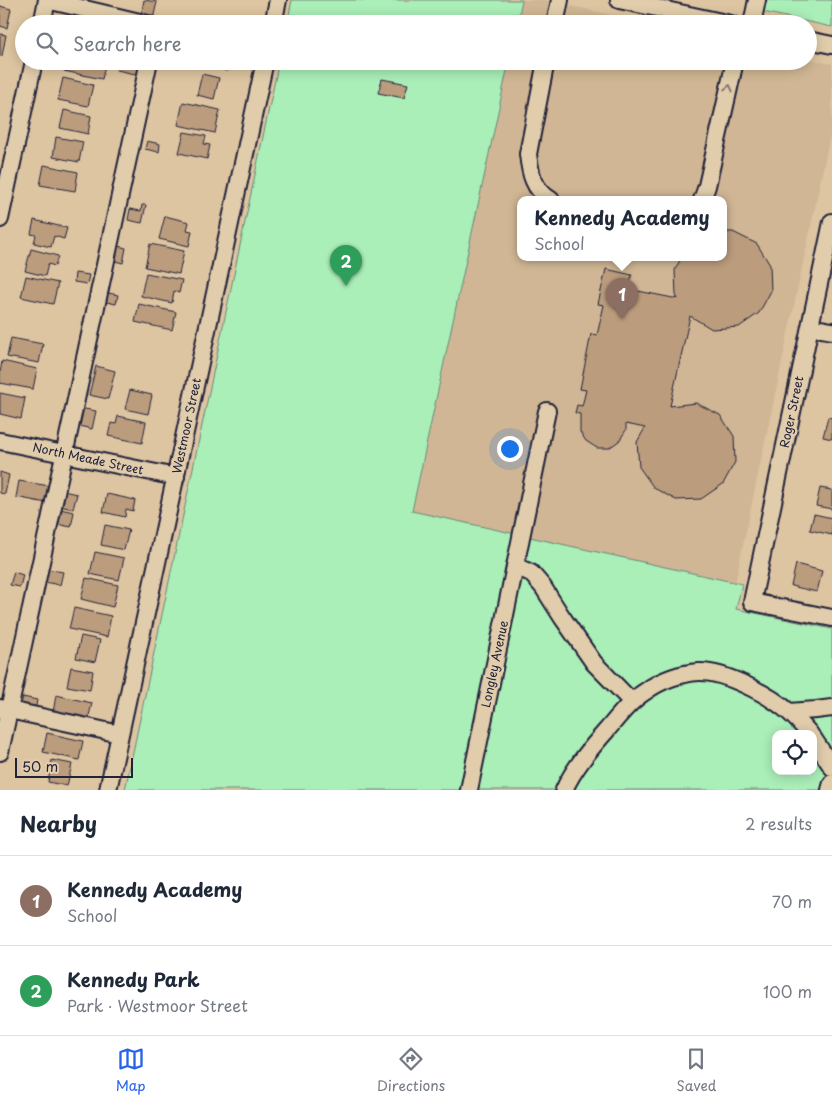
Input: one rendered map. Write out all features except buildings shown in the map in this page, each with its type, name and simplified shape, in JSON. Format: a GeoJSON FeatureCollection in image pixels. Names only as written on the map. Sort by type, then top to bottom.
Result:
{"type":"FeatureCollection","features":[{"type":"Feature","properties":{"kind":"street"},"geometry":{"type":"LineString","coordinates":[[44,15],[47,0],[110,15]]}},
{"type":"Feature","properties":{"kind":"street"},"geometry":{"type":"LineString","coordinates":[[275,15],[278,0]]}},
{"type":"Feature","properties":{"kind":"street"},"geometry":{"type":"LineString","coordinates":[[556,15],[560,0]]}},
{"type":"Feature","properties":{"kind":"street"},"geometry":{"type":"LineString","coordinates":[[619,0],[638,2],[693,15]]}},
{"type":"Feature","properties":{"kind":"street"},"geometry":{"type":"LineString","coordinates":[[754,15],[757,0]]}},
{"type":"Feature","properties":{"kind":"street"},"geometry":{"type":"LineString","coordinates":[[817,42],[832,45]]}},
{"type":"Feature","properties":{"kind":"street"},"geometry":{"type":"LineString","coordinates":[[0,220],[32,70]]}},
{"type":"Feature","properties":{"kind":"street"},"geometry":{"type":"LineString","coordinates":[[0,752],[5,709],[64,455],[147,70]]}},
{"type":"Feature","properties":{"kind":"street","name":"Westmoor Street"},"geometry":{"type":"LineString","coordinates":[[108,790],[263,70]]}},
{"type":"Feature","properties":{"kind":"street"},"geometry":{"type":"LineString","coordinates":[[544,70],[528,154],[529,168],[534,184],[544,196]]}},
{"type":"Feature","properties":{"kind":"street"},"geometry":{"type":"LineString","coordinates":[[703,196],[733,70]]}},
{"type":"Feature","properties":{"kind":"street","name":"Roger Street"},"geometry":{"type":"LineString","coordinates":[[832,222],[752,602],[832,618]]}},
{"type":"Feature","properties":{"kind":"street"},"geometry":{"type":"LineString","coordinates":[[810,327],[832,331]]}},
{"type":"Feature","properties":{"kind":"street","name":"Longley Avenue"},"geometry":{"type":"LineString","coordinates":[[469,790],[546,411]]}},
{"type":"Feature","properties":{"kind":"street","name":"North Meade Street"},"geometry":{"type":"LineString","coordinates":[[0,441],[176,477]]}},
{"type":"Feature","properties":{"kind":"street"},"geometry":{"type":"LineString","coordinates":[[515,566],[531,573],[543,587],[594,663],[631,701]]}},
{"type":"Feature","properties":{"kind":"street"},"geometry":{"type":"LineString","coordinates":[[564,790],[567,782],[588,752],[631,701],[663,681],[683,674],[700,672],[714,674],[741,683],[789,712],[806,730]]}},
{"type":"Feature","properties":{"kind":"street"},"geometry":{"type":"LineString","coordinates":[[789,712],[832,708]]}},
{"type":"Feature","properties":{"kind":"street"},"geometry":{"type":"LineString","coordinates":[[5,709],[120,734]]}},
{"type":"Feature","properties":{"kind":"street"},"geometry":{"type":"LineString","coordinates":[[817,744],[832,767]]}},
{"type":"Feature","properties":{"kind":"street"},"geometry":{"type":"LineString","coordinates":[[830,790],[832,782]]}},
{"type":"Feature","properties":{"kind":"shaded area"},"geometry":{"type":"Polygon","coordinates":[[[522,0],[545,0],[611,15],[519,15],[522,0]]]}},
{"type":"Feature","properties":{"kind":"shaded area"},"geometry":{"type":"Polygon","coordinates":[[[817,61],[832,64],[832,127],[735,583],[412,512],[507,70],[817,70],[817,61]]]}},
{"type":"Feature","properties":{"kind":"green space"},"geometry":{"type":"Polygon","coordinates":[[[292,0],[522,0],[519,15],[289,15],[292,0]]]}},
{"type":"Feature","properties":{"kind":"green space"},"geometry":{"type":"Polygon","coordinates":[[[760,0],[832,0],[832,27],[817,24],[817,15],[776,15],[758,11],[760,0]]]}},
{"type":"Feature","properties":{"kind":"green space"},"geometry":{"type":"Polygon","coordinates":[[[277,70],[507,70],[412,511],[742,584],[736,609],[832,629],[832,790],[125,790],[277,70]]]}},
{"type":"Feature","properties":{"kind":"place","name":"Kennedy Park"},"geometry":{"type":"Point","coordinates":[346,286]}},
{"type":"Feature","properties":{"kind":"place","name":"Kennedy Academy"},"geometry":{"type":"Point","coordinates":[622,319]}}]}
